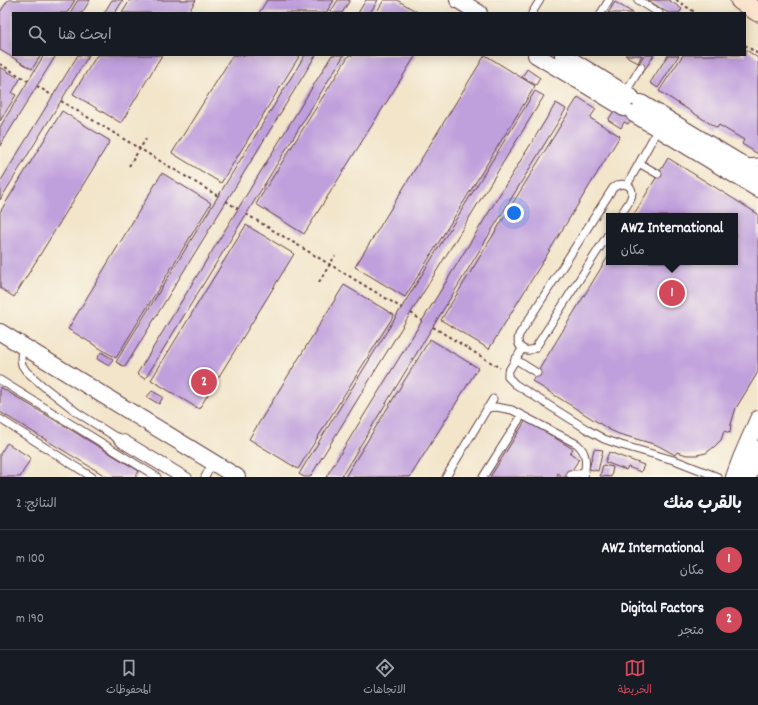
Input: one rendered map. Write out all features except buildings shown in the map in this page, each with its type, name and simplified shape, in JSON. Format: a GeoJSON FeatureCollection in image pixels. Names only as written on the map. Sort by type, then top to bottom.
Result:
{"type":"FeatureCollection","features":[{"type":"Feature","properties":{"kind":"main road"},"geometry":{"type":"LineString","coordinates":[[740,0],[758,12]]}},
{"type":"Feature","properties":{"kind":"street"},"geometry":{"type":"LineString","coordinates":[[538,56],[631,103]]}},
{"type":"Feature","properties":{"kind":"street"},"geometry":{"type":"LineString","coordinates":[[569,57],[631,103],[758,189]]}},
{"type":"Feature","properties":{"kind":"street"},"geometry":{"type":"LineString","coordinates":[[661,123],[758,174]]}},
{"type":"Feature","properties":{"kind":"street"},"geometry":{"type":"LineString","coordinates":[[0,332],[237,477]]}},
{"type":"Feature","properties":{"kind":"street"},"geometry":{"type":"LineString","coordinates":[[734,477],[758,419]]}},
{"type":"Feature","properties":{"kind":"street"},"geometry":{"type":"LineString","coordinates":[[748,477],[758,449]]}},
{"type":"Feature","properties":{"kind":"lane"},"geometry":{"type":"LineString","coordinates":[[533,12],[540,0]]}},
{"type":"Feature","properties":{"kind":"lane"},"geometry":{"type":"LineString","coordinates":[[602,12],[609,0]]}},
{"type":"Feature","properties":{"kind":"lane"},"geometry":{"type":"LineString","coordinates":[[638,0],[657,12]]}},
{"type":"Feature","properties":{"kind":"lane"},"geometry":{"type":"LineString","coordinates":[[631,103],[641,67]]}},
{"type":"Feature","properties":{"kind":"lane"},"geometry":{"type":"LineString","coordinates":[[627,185],[661,123]]}},
{"type":"Feature","properties":{"kind":"lane"},"geometry":{"type":"LineString","coordinates":[[741,164],[758,162]]}},
{"type":"Feature","properties":{"kind":"lane"},"geometry":{"type":"LineString","coordinates":[[639,163],[658,174]]}},
{"type":"Feature","properties":{"kind":"lane"},"geometry":{"type":"LineString","coordinates":[[606,238],[536,347],[527,351],[522,349],[518,340],[524,328],[613,188],[622,183],[630,188],[632,193],[631,198],[622,213]]}},
{"type":"Feature","properties":{"kind":"lane"},"geometry":{"type":"LineString","coordinates":[[22,345],[20,359],[22,366],[43,386],[78,413],[114,436],[122,444],[177,477]]}},
{"type":"Feature","properties":{"kind":"lane"},"geometry":{"type":"LineString","coordinates":[[522,349],[508,372],[511,381],[515,384],[588,430],[604,438],[621,445],[677,461],[718,477]]}},
{"type":"Feature","properties":{"kind":"lane"},"geometry":{"type":"LineString","coordinates":[[515,359],[537,372]]}},
{"type":"Feature","properties":{"kind":"lane"},"geometry":{"type":"LineString","coordinates":[[0,380],[157,477]]}},
{"type":"Feature","properties":{"kind":"lane"},"geometry":{"type":"LineString","coordinates":[[446,477],[493,399]]}},
{"type":"Feature","properties":{"kind":"lane"},"geometry":{"type":"LineString","coordinates":[[487,408],[505,408],[522,415],[581,447],[585,452],[586,458],[584,474],[570,474]]}},
{"type":"Feature","properties":{"kind":"lane"},"geometry":{"type":"LineString","coordinates":[[484,477],[522,415]]}},
{"type":"Feature","properties":{"kind":"lane"},"geometry":{"type":"LineString","coordinates":[[0,419],[92,477]]}},
{"type":"Feature","properties":{"kind":"lane"},"geometry":{"type":"LineString","coordinates":[[114,436],[125,439],[188,477]]}},
{"type":"Feature","properties":{"kind":"lane"},"geometry":{"type":"LineString","coordinates":[[205,477],[213,462]]}},
{"type":"Feature","properties":{"kind":"path"},"geometry":{"type":"LineString","coordinates":[[676,0],[694,12]]}},
{"type":"Feature","properties":{"kind":"path"},"geometry":{"type":"LineString","coordinates":[[746,46],[758,54]]}},
{"type":"Feature","properties":{"kind":"path"},"geometry":{"type":"LineString","coordinates":[[0,64],[28,81]]}},
{"type":"Feature","properties":{"kind":"path"},"geometry":{"type":"LineString","coordinates":[[37,86],[53,96]]}},
{"type":"Feature","properties":{"kind":"path"},"geometry":{"type":"LineString","coordinates":[[61,101],[218,196]]}},
{"type":"Feature","properties":{"kind":"path"},"geometry":{"type":"LineString","coordinates":[[129,166],[146,139]]}},
{"type":"Feature","properties":{"kind":"path"},"geometry":{"type":"LineString","coordinates":[[226,201],[238,208]]}},
{"type":"Feature","properties":{"kind":"path"},"geometry":{"type":"LineString","coordinates":[[246,214],[402,308]]}},
{"type":"Feature","properties":{"kind":"path"},"geometry":{"type":"LineString","coordinates":[[319,282],[335,256]]}},
{"type":"Feature","properties":{"kind":"path"},"geometry":{"type":"LineString","coordinates":[[411,313],[422,320]]}},
{"type":"Feature","properties":{"kind":"path"},"geometry":{"type":"LineString","coordinates":[[433,327],[508,372]]}},
{"type":"Feature","properties":{"kind":"place","name":"AWZ International"},"geometry":{"type":"Point","coordinates":[672,293]}},
{"type":"Feature","properties":{"kind":"place","name":"Digital Factors"},"geometry":{"type":"Point","coordinates":[204,382]}}]}
